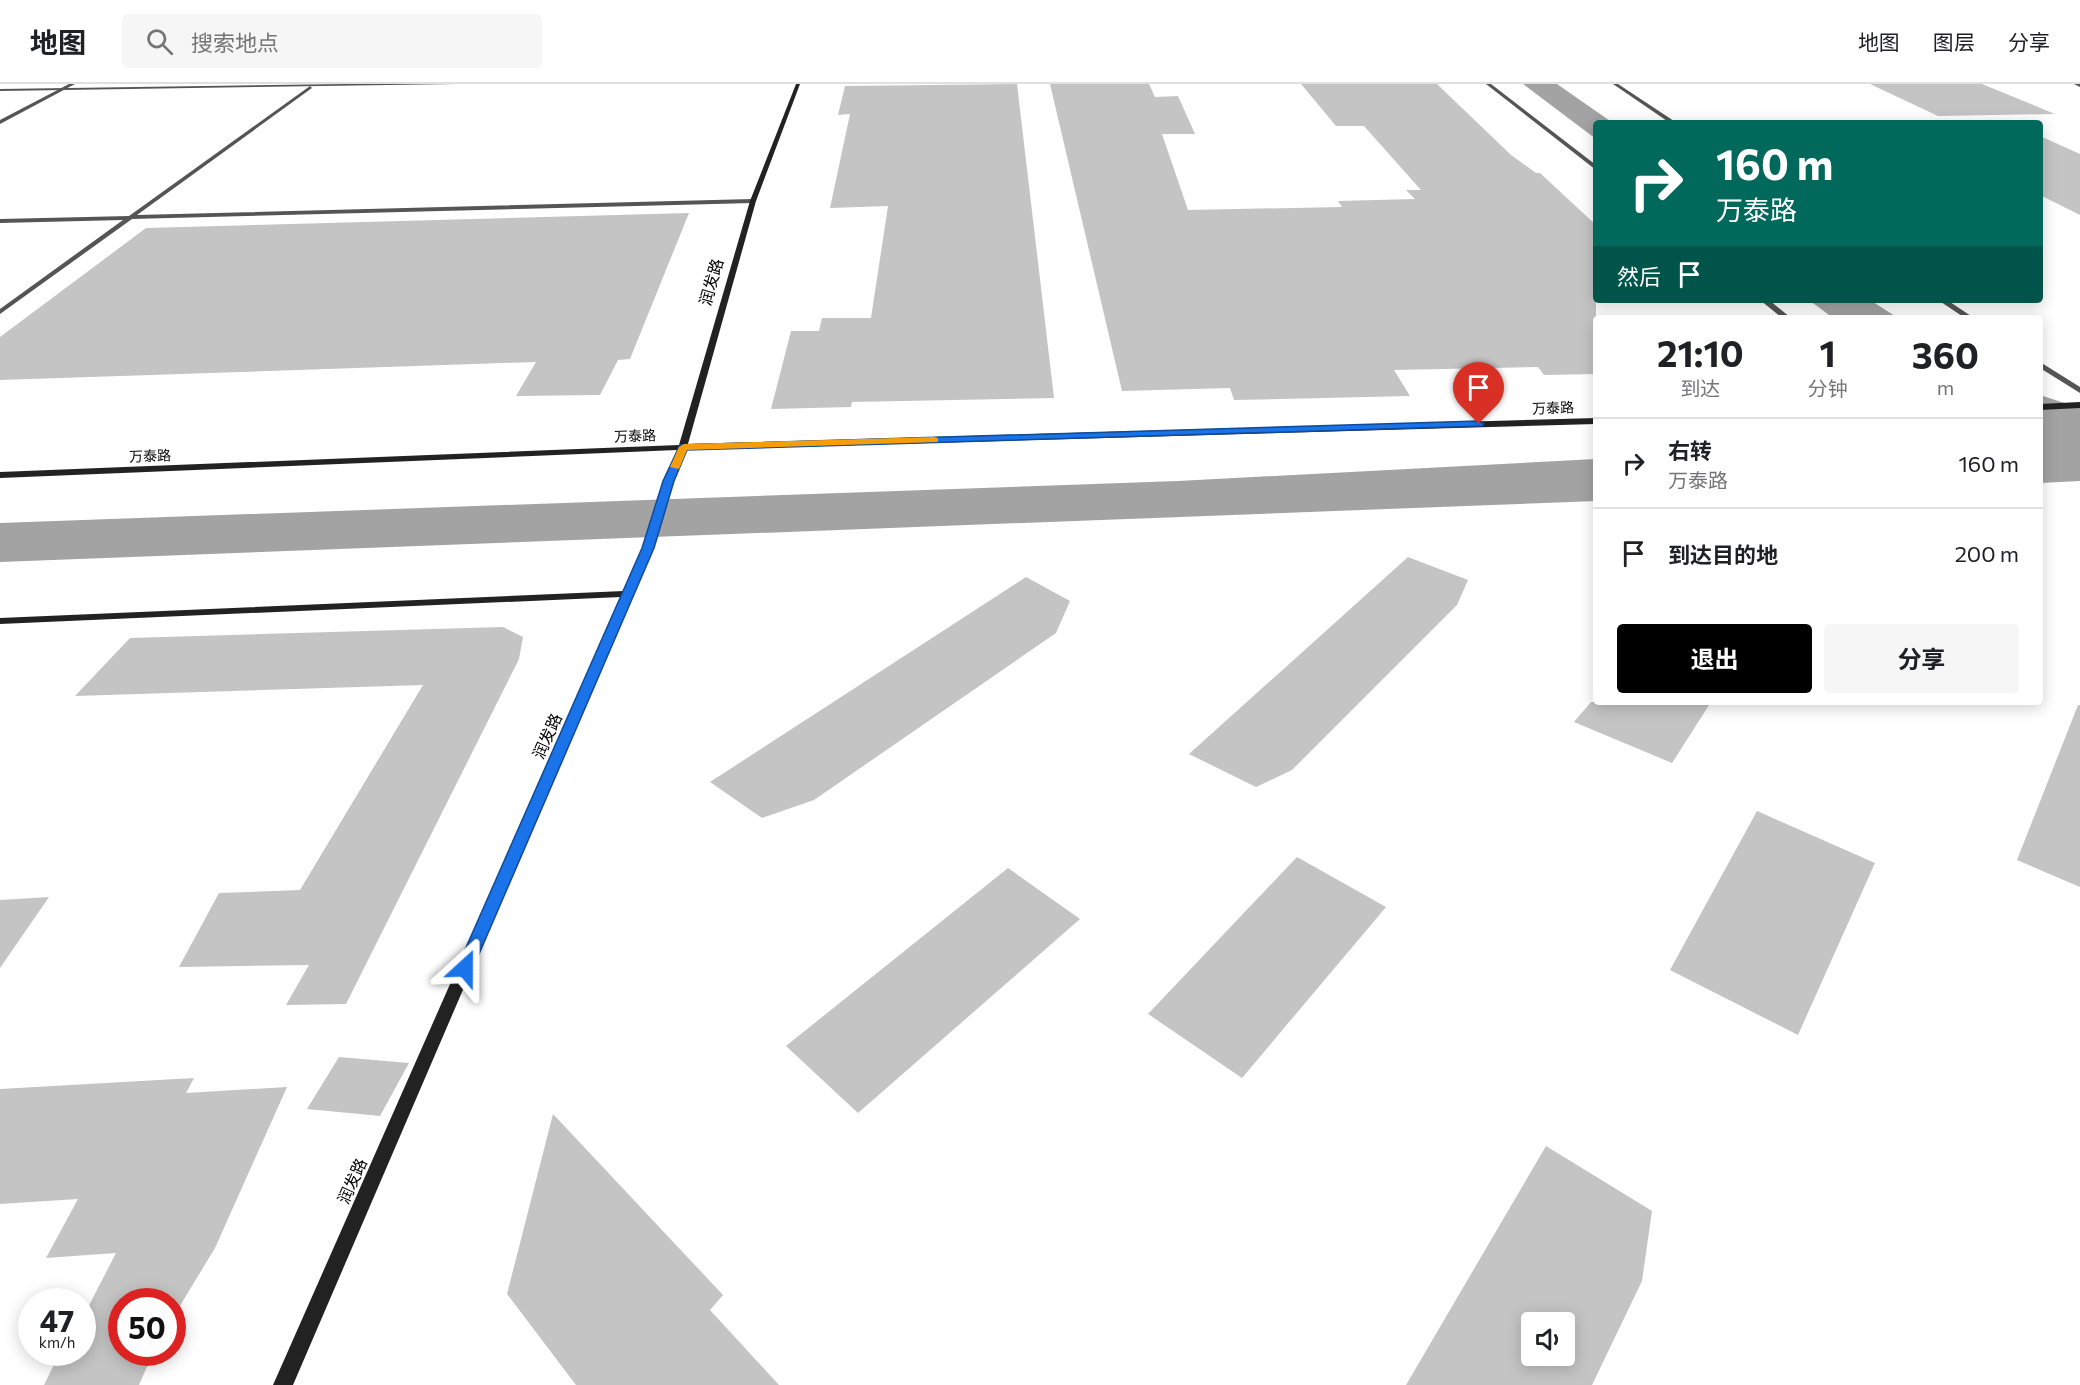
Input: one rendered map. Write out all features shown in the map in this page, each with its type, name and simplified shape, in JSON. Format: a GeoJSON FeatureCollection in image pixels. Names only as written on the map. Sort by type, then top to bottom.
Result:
{"type":"FeatureCollection","features":[{"type":"Feature","properties":{"kind":"main road","name":"润发路"},"geometry":{"type":"LineString","coordinates":[[283,1385],[648,548],[669,481],[684,447],[753,201],[798,84]]}},
{"type":"Feature","properties":{"kind":"main road"},"geometry":{"type":"LineString","coordinates":[[2043,407],[2080,405]]}},
{"type":"Feature","properties":{"kind":"main road","name":"万泰路"},"geometry":{"type":"LineString","coordinates":[[0,475],[684,447],[1593,421]]}},
{"type":"Feature","properties":{"kind":"main road"},"geometry":{"type":"LineString","coordinates":[[0,621],[628,594]]}},
{"type":"Feature","properties":{"kind":"street"},"geometry":{"type":"LineString","coordinates":[[0,122],[73,84]]}},
{"type":"Feature","properties":{"kind":"street"},"geometry":{"type":"LineString","coordinates":[[0,90],[454,84]]}},
{"type":"Feature","properties":{"kind":"street"},"geometry":{"type":"LineString","coordinates":[[1488,84],[1593,166]]}},
{"type":"Feature","properties":{"kind":"street"},"geometry":{"type":"LineString","coordinates":[[1615,84],[1669,120]]}},
{"type":"Feature","properties":{"kind":"street"},"geometry":{"type":"LineString","coordinates":[[0,312],[310,87]]}},
{"type":"Feature","properties":{"kind":"street"},"geometry":{"type":"LineString","coordinates":[[0,221],[753,201]]}},
{"type":"Feature","properties":{"kind":"street"},"geometry":{"type":"LineString","coordinates":[[1768,303],[1783,315]]}},
{"type":"Feature","properties":{"kind":"street"},"geometry":{"type":"LineString","coordinates":[[1947,303],[1965,315]]}},
{"type":"Feature","properties":{"kind":"street"},"geometry":{"type":"LineString","coordinates":[[2043,366],[2080,391]]}},
{"type":"Feature","properties":{"kind":"shaded area"},"geometry":{"type":"Polygon","coordinates":[[[1523,84],[1557,84],[1609,120],[1593,120],[1593,137],[1523,84]]]}},
{"type":"Feature","properties":{"kind":"shaded area"},"geometry":{"type":"Polygon","coordinates":[[[1813,303],[1875,303],[1893,315],[1829,315],[1813,303]]]}},
{"type":"Feature","properties":{"kind":"shaded area"},"geometry":{"type":"Polygon","coordinates":[[[2043,396],[2080,408],[2080,481],[2043,483],[2043,396]]]}},
{"type":"Feature","properties":{"kind":"shaded area"},"geometry":{"type":"Polygon","coordinates":[[[1593,459],[1593,501],[0,562],[0,523],[1178,481],[1593,459]]]}},
{"type":"Feature","properties":{"kind":"building"},"geometry":{"type":"Polygon","coordinates":[[[1017,84],[1054,398],[852,402],[851,407],[771,409],[791,331],[819,331],[822,318],[871,318],[888,206],[830,208],[850,114],[838,115],[845,86],[1017,84]]]}},
{"type":"Feature","properties":{"kind":"building"},"geometry":{"type":"Polygon","coordinates":[[[1050,84],[1149,84],[1155,97],[1178,96],[1195,134],[1162,134],[1188,210],[1342,207],[1338,201],[1415,199],[1406,190],[1421,190],[1364,126],[1336,126],[1301,84],[1437,84],[1511,155],[1536,173],[1540,173],[1593,222],[1593,303],[1596,303],[1596,315],[1593,315],[1593,374],[1544,375],[1538,367],[1394,370],[1410,396],[1234,400],[1230,388],[1122,391],[1050,84]]]}},
{"type":"Feature","properties":{"kind":"building"},"geometry":{"type":"Polygon","coordinates":[[[1870,84],[1982,84],[2055,114],[1938,116],[1870,84]]]}},
{"type":"Feature","properties":{"kind":"building"},"geometry":{"type":"Polygon","coordinates":[[[2043,137],[2080,154],[2080,215],[2043,196],[2043,137]]]}},
{"type":"Feature","properties":{"kind":"building"},"geometry":{"type":"Polygon","coordinates":[[[689,213],[630,359],[618,360],[600,395],[516,396],[536,362],[0,380],[0,337],[146,228],[689,213]]]}},
{"type":"Feature","properties":{"kind":"building"},"geometry":{"type":"Polygon","coordinates":[[[1408,557],[1468,580],[1457,605],[1292,770],[1256,787],[1189,754],[1408,557]]]}},
{"type":"Feature","properties":{"kind":"building"},"geometry":{"type":"Polygon","coordinates":[[[1026,577],[1070,601],[1056,633],[814,800],[762,818],[710,782],[1026,577]]]}},
{"type":"Feature","properties":{"kind":"building"},"geometry":{"type":"Polygon","coordinates":[[[503,627],[523,637],[519,659],[346,1004],[286,1005],[309,965],[179,967],[219,893],[300,890],[423,685],[75,696],[130,638],[503,627]]]}},
{"type":"Feature","properties":{"kind":"building"},"geometry":{"type":"Polygon","coordinates":[[[1591,702],[1593,705],[1709,705],[1672,763],[1574,722],[1591,702]]]}},
{"type":"Feature","properties":{"kind":"building"},"geometry":{"type":"Polygon","coordinates":[[[2078,705],[2080,705],[2080,887],[2017,860],[2078,705]]]}},
{"type":"Feature","properties":{"kind":"building"},"geometry":{"type":"Polygon","coordinates":[[[1757,811],[1875,863],[1798,1035],[1670,970],[1757,811]]]}},
{"type":"Feature","properties":{"kind":"building"},"geometry":{"type":"Polygon","coordinates":[[[1297,857],[1386,907],[1242,1078],[1148,1014],[1297,857]]]}},
{"type":"Feature","properties":{"kind":"building"},"geometry":{"type":"Polygon","coordinates":[[[1008,868],[1080,919],[858,1113],[786,1046],[1008,868]]]}},
{"type":"Feature","properties":{"kind":"building"},"geometry":{"type":"Polygon","coordinates":[[[49,897],[0,968],[0,900],[49,897]]]}},
{"type":"Feature","properties":{"kind":"building"},"geometry":{"type":"Polygon","coordinates":[[[339,1057],[409,1063],[380,1116],[307,1109],[339,1057]]]}},
{"type":"Feature","properties":{"kind":"building"},"geometry":{"type":"Polygon","coordinates":[[[194,1078],[186,1093],[287,1087],[215,1248],[186,1296],[186,1288],[108,1288],[108,1366],[147,1366],[139,1385],[44,1385],[53,1366],[96,1366],[96,1292],[116,1253],[46,1258],[78,1199],[0,1204],[0,1089],[194,1078]]]}},
{"type":"Feature","properties":{"kind":"building"},"geometry":{"type":"Polygon","coordinates":[[[553,1114],[723,1295],[710,1310],[779,1385],[576,1385],[507,1294],[553,1114]]]}},
{"type":"Feature","properties":{"kind":"building"},"geometry":{"type":"Polygon","coordinates":[[[1546,1146],[1652,1211],[1642,1281],[1592,1385],[1406,1385],[1546,1146]]]}},
{"type":"Feature","properties":{"kind":"slow traffic"},"geometry":{"type":"LineString","coordinates":[[675,467],[684,447],[934,440]]}},
{"type":"Feature","properties":{"kind":"route"},"geometry":{"type":"LineString","coordinates":[[465,968],[648,548],[669,481],[684,447],[1479,424]]}}]}
